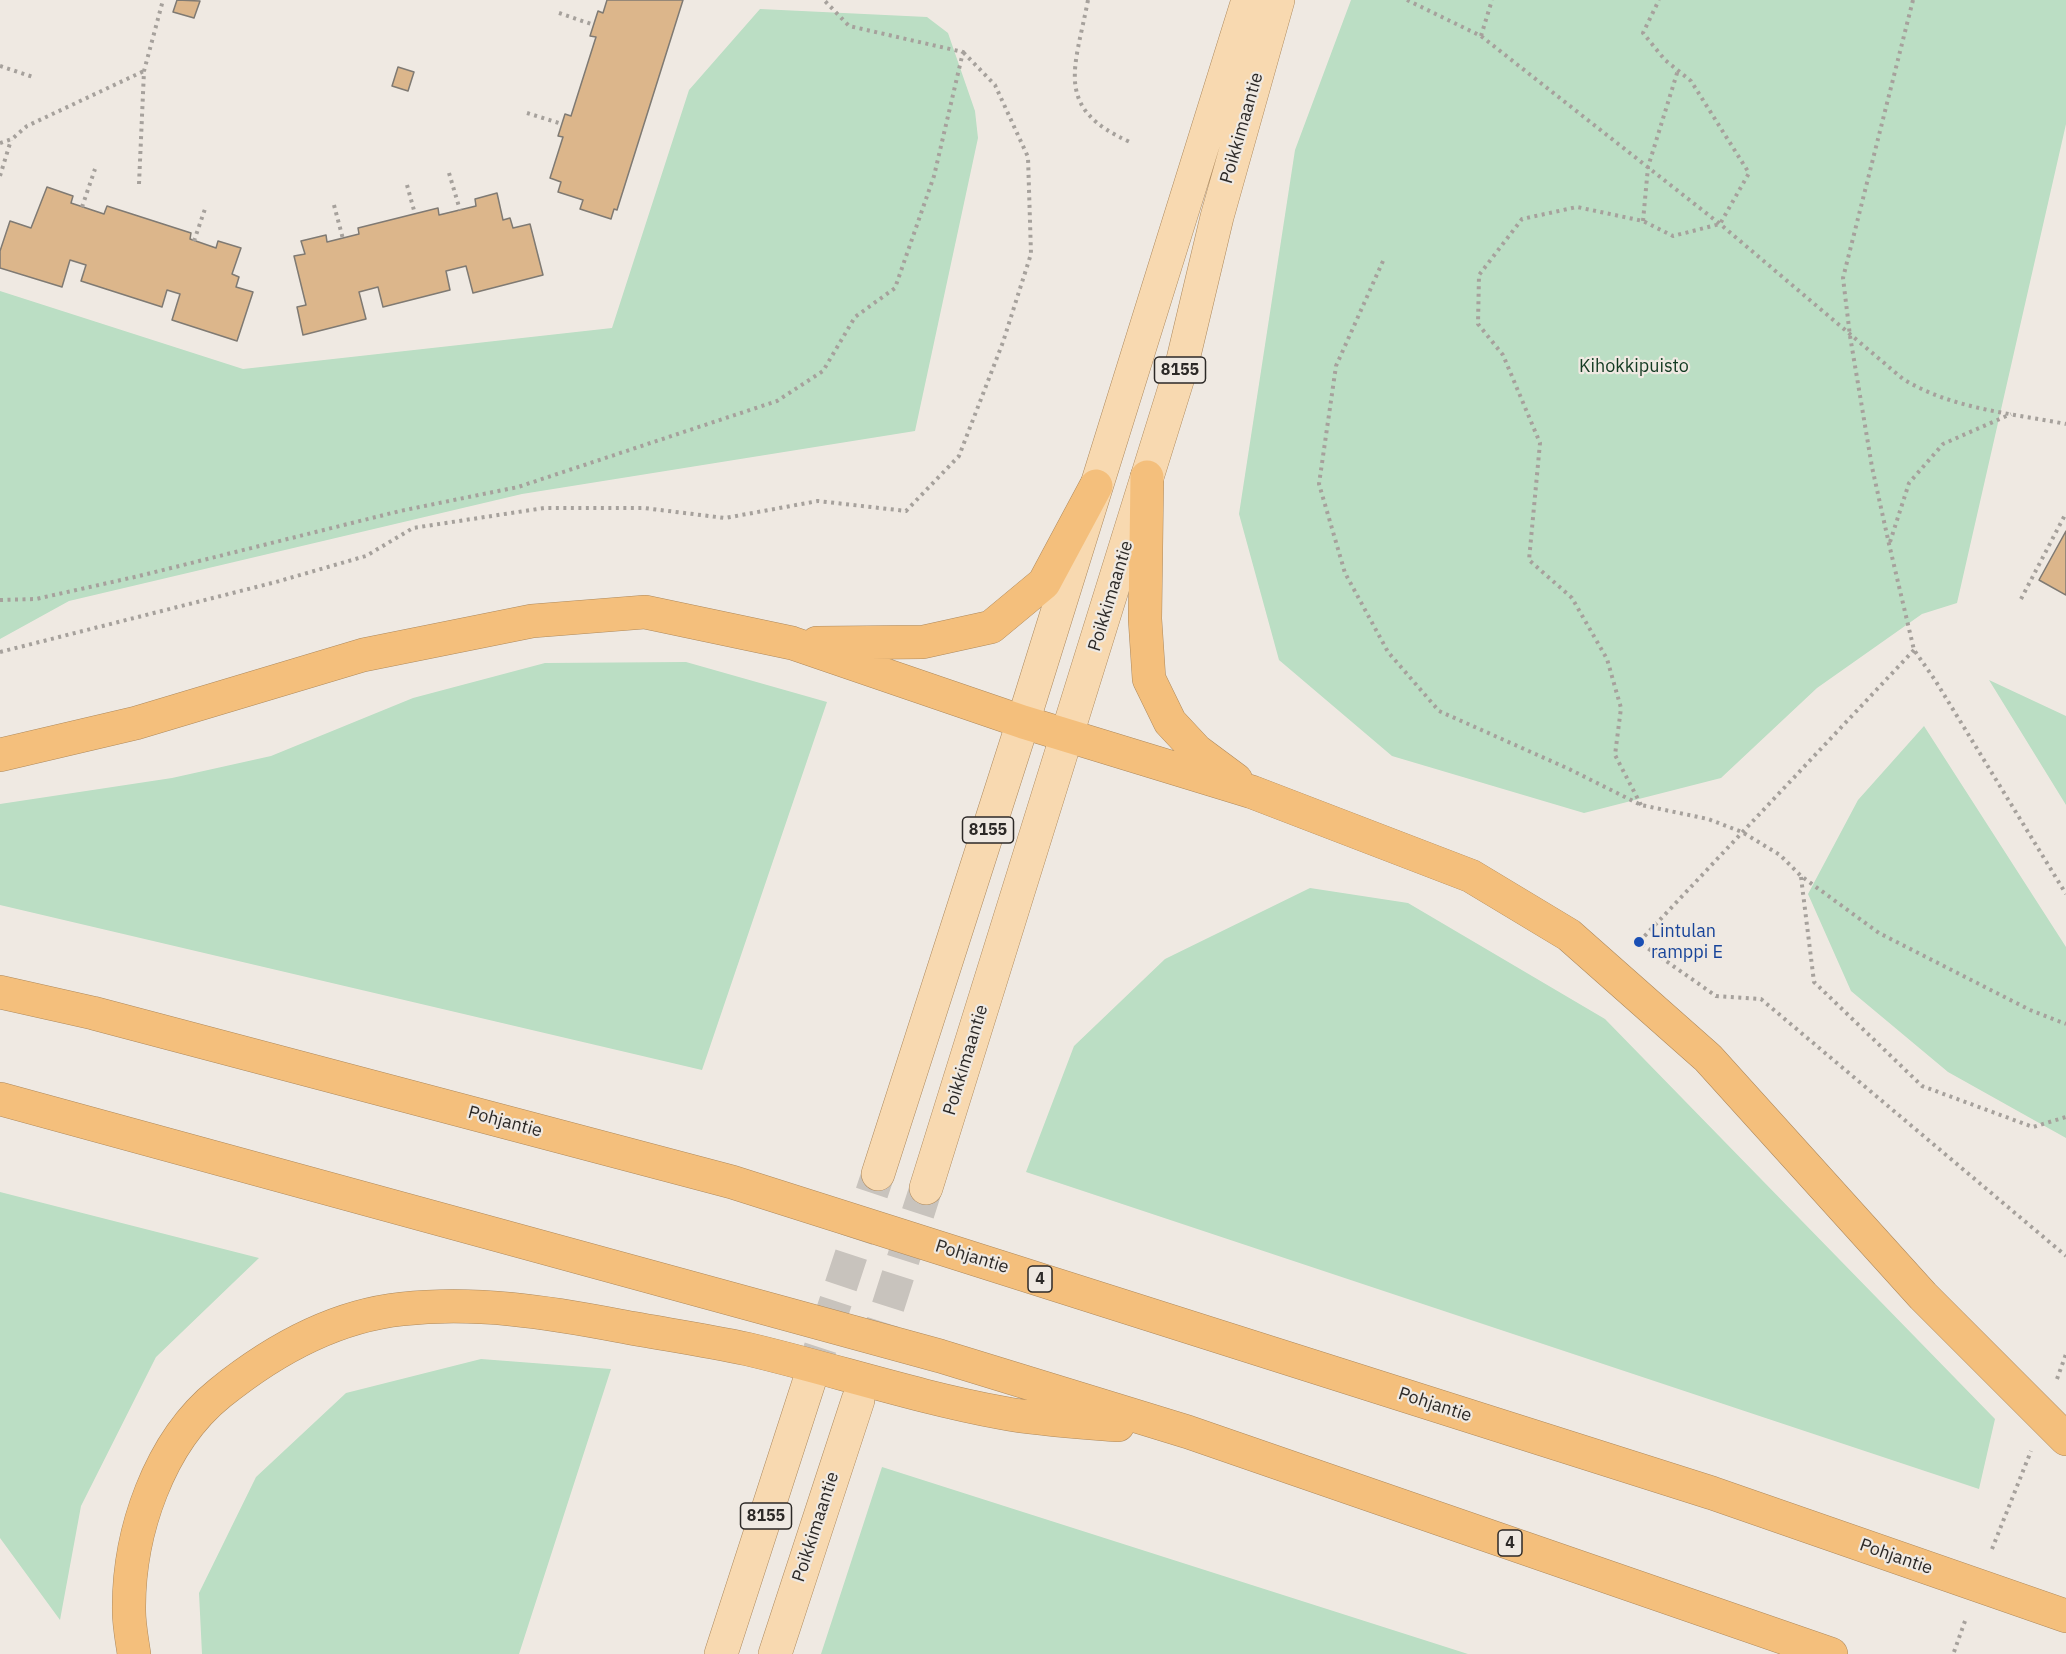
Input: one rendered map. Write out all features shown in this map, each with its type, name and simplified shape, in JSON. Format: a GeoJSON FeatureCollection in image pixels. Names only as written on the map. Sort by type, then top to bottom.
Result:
{"type":"FeatureCollection","features":[{"type":"Feature","properties":{"kind":"highway"},"geometry":{"type":"LineString","coordinates":[[1147,477],[1145,619],[1149,679],[1170,722],[1177,730],[1197,751],[1252,792]]}},
{"type":"Feature","properties":{"kind":"highway"},"geometry":{"type":"LineString","coordinates":[[792,643],[923,642],[991,627],[1044,582],[1096,486]]}},
{"type":"Feature","properties":{"kind":"highway"},"geometry":{"type":"LineString","coordinates":[[0,756],[136,723],[363,655],[532,621],[645,612],[792,643],[1023,722],[1252,792],[1471,876],[1569,935],[1708,1058],[2051,1439]]}},
{"type":"Feature","properties":{"kind":"highway","name":"Pohjantie"},"geometry":{"type":"LineString","coordinates":[[0,992],[93,1012],[732,1182],[1712,1493],[2066,1616]]}},
{"type":"Feature","properties":{"kind":"highway","name":"4"},"geometry":{"type":"LineString","coordinates":[[0,1099],[940,1356],[1188,1432],[1831,1654]]}},
{"type":"Feature","properties":{"kind":"highway"},"geometry":{"type":"LineString","coordinates":[[134,1654],[129,1613],[132,1566],[143,1516],[179,1434],[207,1404],[243,1374],[284,1348],[333,1326],[399,1309],[472,1305],[541,1311],[746,1349],[1003,1413],[1188,1432]]}},
{"type":"Feature","properties":{"kind":"main road","name":"Poikkimaantie"},"geometry":{"type":"LineString","coordinates":[[878,1174],[1023,722],[1248,0]]}},
{"type":"Feature","properties":{"kind":"main road","name":"Poikkimaantie"},"geometry":{"type":"LineString","coordinates":[[926,1188],[1068,736],[1180,368],[1217,217],[1278,0]]}},
{"type":"Feature","properties":{"kind":"main road","name":"8155"},"geometry":{"type":"LineString","coordinates":[[722,1654],[810,1379]]}},
{"type":"Feature","properties":{"kind":"main road","name":"Poikkimaantie"},"geometry":{"type":"LineString","coordinates":[[775,1654],[858,1400]]}},
{"type":"Feature","properties":{"kind":"path"},"geometry":{"type":"LineString","coordinates":[[139,184],[144,71],[163,0]]}},
{"type":"Feature","properties":{"kind":"path"},"geometry":{"type":"LineString","coordinates":[[0,652],[276,582],[366,556],[413,528],[533,509],[644,508],[725,518],[818,501],[906,511],[959,456],[1004,342],[1031,254],[1028,157],[995,86],[963,52],[849,26],[824,0]]}},
{"type":"Feature","properties":{"kind":"path"},"geometry":{"type":"LineString","coordinates":[[1088,0],[1074,75],[1079,102],[1091,119],[1104,131],[1130,142]]}},
{"type":"Feature","properties":{"kind":"path"},"geometry":{"type":"LineString","coordinates":[[1407,0],[1481,36],[1720,224],[1903,379],[1929,394],[1952,402],[2066,424]]}},
{"type":"Feature","properties":{"kind":"path"},"geometry":{"type":"LineString","coordinates":[[1481,36],[1492,0]]}},
{"type":"Feature","properties":{"kind":"path"},"geometry":{"type":"LineString","coordinates":[[1641,805],[1615,755],[1621,708],[1607,659],[1572,598],[1529,560],[1540,442],[1503,355],[1478,324],[1479,275],[1522,219],[1577,207],[1643,221],[1673,236],[1720,224],[1749,173],[1691,81],[1665,60],[1643,33],[1659,0]]}},
{"type":"Feature","properties":{"kind":"path"},"geometry":{"type":"LineString","coordinates":[[1913,0],[1843,278],[1850,336],[1872,467],[1914,650],[1935,680],[2066,894]]}},
{"type":"Feature","properties":{"kind":"path"},"geometry":{"type":"LineString","coordinates":[[559,13],[594,25]]}},
{"type":"Feature","properties":{"kind":"path"},"geometry":{"type":"LineString","coordinates":[[0,600],[36,599],[139,576],[400,511],[518,487],[777,401],[823,371],[855,316],[895,288],[934,176],[963,52]]}},
{"type":"Feature","properties":{"kind":"path"},"geometry":{"type":"LineString","coordinates":[[0,66],[33,77]]}},
{"type":"Feature","properties":{"kind":"path"},"geometry":{"type":"LineString","coordinates":[[1643,221],[1648,167],[1678,70]]}},
{"type":"Feature","properties":{"kind":"path"},"geometry":{"type":"LineString","coordinates":[[0,142],[12,139],[27,126],[144,71]]}},
{"type":"Feature","properties":{"kind":"path"},"geometry":{"type":"LineString","coordinates":[[527,113],[562,124]]}},
{"type":"Feature","properties":{"kind":"path"},"geometry":{"type":"LineString","coordinates":[[0,176],[12,139]]}},
{"type":"Feature","properties":{"kind":"path"},"geometry":{"type":"LineString","coordinates":[[82,207],[94,169]]}},
{"type":"Feature","properties":{"kind":"path"},"geometry":{"type":"LineString","coordinates":[[449,173],[460,210]]}},
{"type":"Feature","properties":{"kind":"path"},"geometry":{"type":"LineString","coordinates":[[407,185],[415,214]]}},
{"type":"Feature","properties":{"kind":"path"},"geometry":{"type":"LineString","coordinates":[[334,205],[343,238]]}},
{"type":"Feature","properties":{"kind":"path"},"geometry":{"type":"LineString","coordinates":[[194,241],[206,206]]}},
{"type":"Feature","properties":{"kind":"path"},"geometry":{"type":"LineString","coordinates":[[1383,261],[1336,366],[1319,484],[1345,573],[1388,652],[1439,711],[1569,769],[1641,805],[1708,819],[1742,832],[1780,855],[1801,876],[1879,933],[2030,1010],[2066,1023]]}},
{"type":"Feature","properties":{"kind":"path"},"geometry":{"type":"LineString","coordinates":[[1889,544],[1909,483],[1943,444],[2011,413]]}},
{"type":"Feature","properties":{"kind":"path"},"geometry":{"type":"LineString","coordinates":[[2021,599],[2066,513]]}},
{"type":"Feature","properties":{"kind":"path"},"geometry":{"type":"LineString","coordinates":[[1914,650],[1639,942],[1716,996],[1761,999],[2066,1256]]}},
{"type":"Feature","properties":{"kind":"path"},"geometry":{"type":"LineString","coordinates":[[1801,876],[1814,982],[1922,1086],[2032,1127],[2066,1117]]}},
{"type":"Feature","properties":{"kind":"path"},"geometry":{"type":"LineString","coordinates":[[1992,1549],[2051,1439]]}},
{"type":"Feature","properties":{"kind":"path"},"geometry":{"type":"LineString","coordinates":[[1954,1652],[1965,1621]]}},
{"type":"Feature","properties":{"kind":"green space","name":"Kihokkipuisto"},"geometry":{"type":"Polygon","coordinates":[[[1351,0],[2066,0],[2066,124],[1957,603],[1922,614],[1817,688],[1721,778],[1584,813],[1392,756],[1279,660],[1239,514],[1295,150],[1351,0]]]}},
{"type":"Feature","properties":{"kind":"green space"},"geometry":{"type":"Polygon","coordinates":[[[760,9],[927,17],[948,33],[975,111],[978,138],[915,431],[522,494],[69,601],[0,639],[0,291],[243,369],[612,328],[689,90],[760,9]]]}},
{"type":"Feature","properties":{"kind":"green space"},"geometry":{"type":"Polygon","coordinates":[[[686,662],[827,702],[702,1070],[0,905],[0,804],[172,778],[271,756],[413,698],[545,663],[686,662]]]}},
{"type":"Feature","properties":{"kind":"green space"},"geometry":{"type":"Polygon","coordinates":[[[1989,680],[2066,716],[2066,805],[1989,680]]]}},
{"type":"Feature","properties":{"kind":"green space"},"geometry":{"type":"Polygon","coordinates":[[[1924,726],[2066,947],[2066,1138],[1948,1072],[1851,991],[1808,894],[1858,800],[1924,726]]]}},
{"type":"Feature","properties":{"kind":"green space"},"geometry":{"type":"Polygon","coordinates":[[[1310,888],[1408,903],[1605,1019],[1995,1419],[1979,1489],[1026,1172],[1074,1046],[1165,959],[1310,888]]]}},
{"type":"Feature","properties":{"kind":"green space"},"geometry":{"type":"Polygon","coordinates":[[[0,1192],[259,1258],[156,1357],[81,1506],[60,1620],[0,1538],[0,1192]]]}},
{"type":"Feature","properties":{"kind":"green space"},"geometry":{"type":"Polygon","coordinates":[[[481,1359],[611,1369],[519,1654],[202,1654],[199,1593],[256,1477],[346,1393],[481,1359]]]}},
{"type":"Feature","properties":{"kind":"green space"},"geometry":{"type":"Polygon","coordinates":[[[882,1467],[1468,1654],[821,1654],[882,1467]]]}},
{"type":"Feature","properties":{"kind":"building"},"geometry":{"type":"Polygon","coordinates":[[[177,0],[200,1],[194,18],[173,12],[177,0]]]}},
{"type":"Feature","properties":{"kind":"building"},"geometry":{"type":"Polygon","coordinates":[[[607,0],[683,0],[617,210],[614,209],[611,219],[580,209],[583,200],[558,192],[561,182],[550,178],[563,137],[558,136],[565,114],[571,116],[596,37],[590,36],[598,11],[603,13],[607,0]]]}},
{"type":"Feature","properties":{"kind":"building"},"geometry":{"type":"Polygon","coordinates":[[[398,67],[414,72],[408,91],[392,86],[398,67]]]}},
{"type":"Feature","properties":{"kind":"building"},"geometry":{"type":"Polygon","coordinates":[[[47,187],[73,196],[71,203],[104,214],[107,206],[191,233],[190,239],[216,248],[218,241],[241,248],[232,274],[239,277],[236,287],[253,292],[237,341],[172,320],[180,294],[167,290],[162,307],[81,281],[86,265],[70,260],[62,287],[0,268],[0,251],[10,221],[31,228],[47,187]]]}},
{"type":"Feature","properties":{"kind":"building"},"geometry":{"type":"Polygon","coordinates":[[[497,193],[503,220],[510,218],[513,228],[530,224],[543,275],[473,293],[466,266],[446,271],[450,290],[383,307],[378,287],[359,292],[366,319],[303,335],[297,307],[306,305],[294,256],[305,254],[301,241],[326,235],[327,242],[359,234],[358,228],[438,208],[439,215],[476,206],[475,199],[497,193]]]}},
{"type":"Feature","properties":{"kind":"building"},"geometry":{"type":"Polygon","coordinates":[[[2066,531],[2066,595],[2039,580],[2066,531]]]}},
{"type":"Feature","properties":{"kind":"tunnel"},"geometry":{"type":"LineString","coordinates":[[810,1379],[878,1174]]}},
{"type":"Feature","properties":{"kind":"tunnel"},"geometry":{"type":"LineString","coordinates":[[858,1400],[926,1188]]}},
{"type":"Feature","properties":{"kind":"place","name":"Lintulan ramppi E"},"geometry":{"type":"Point","coordinates":[1639,942]}}]}
